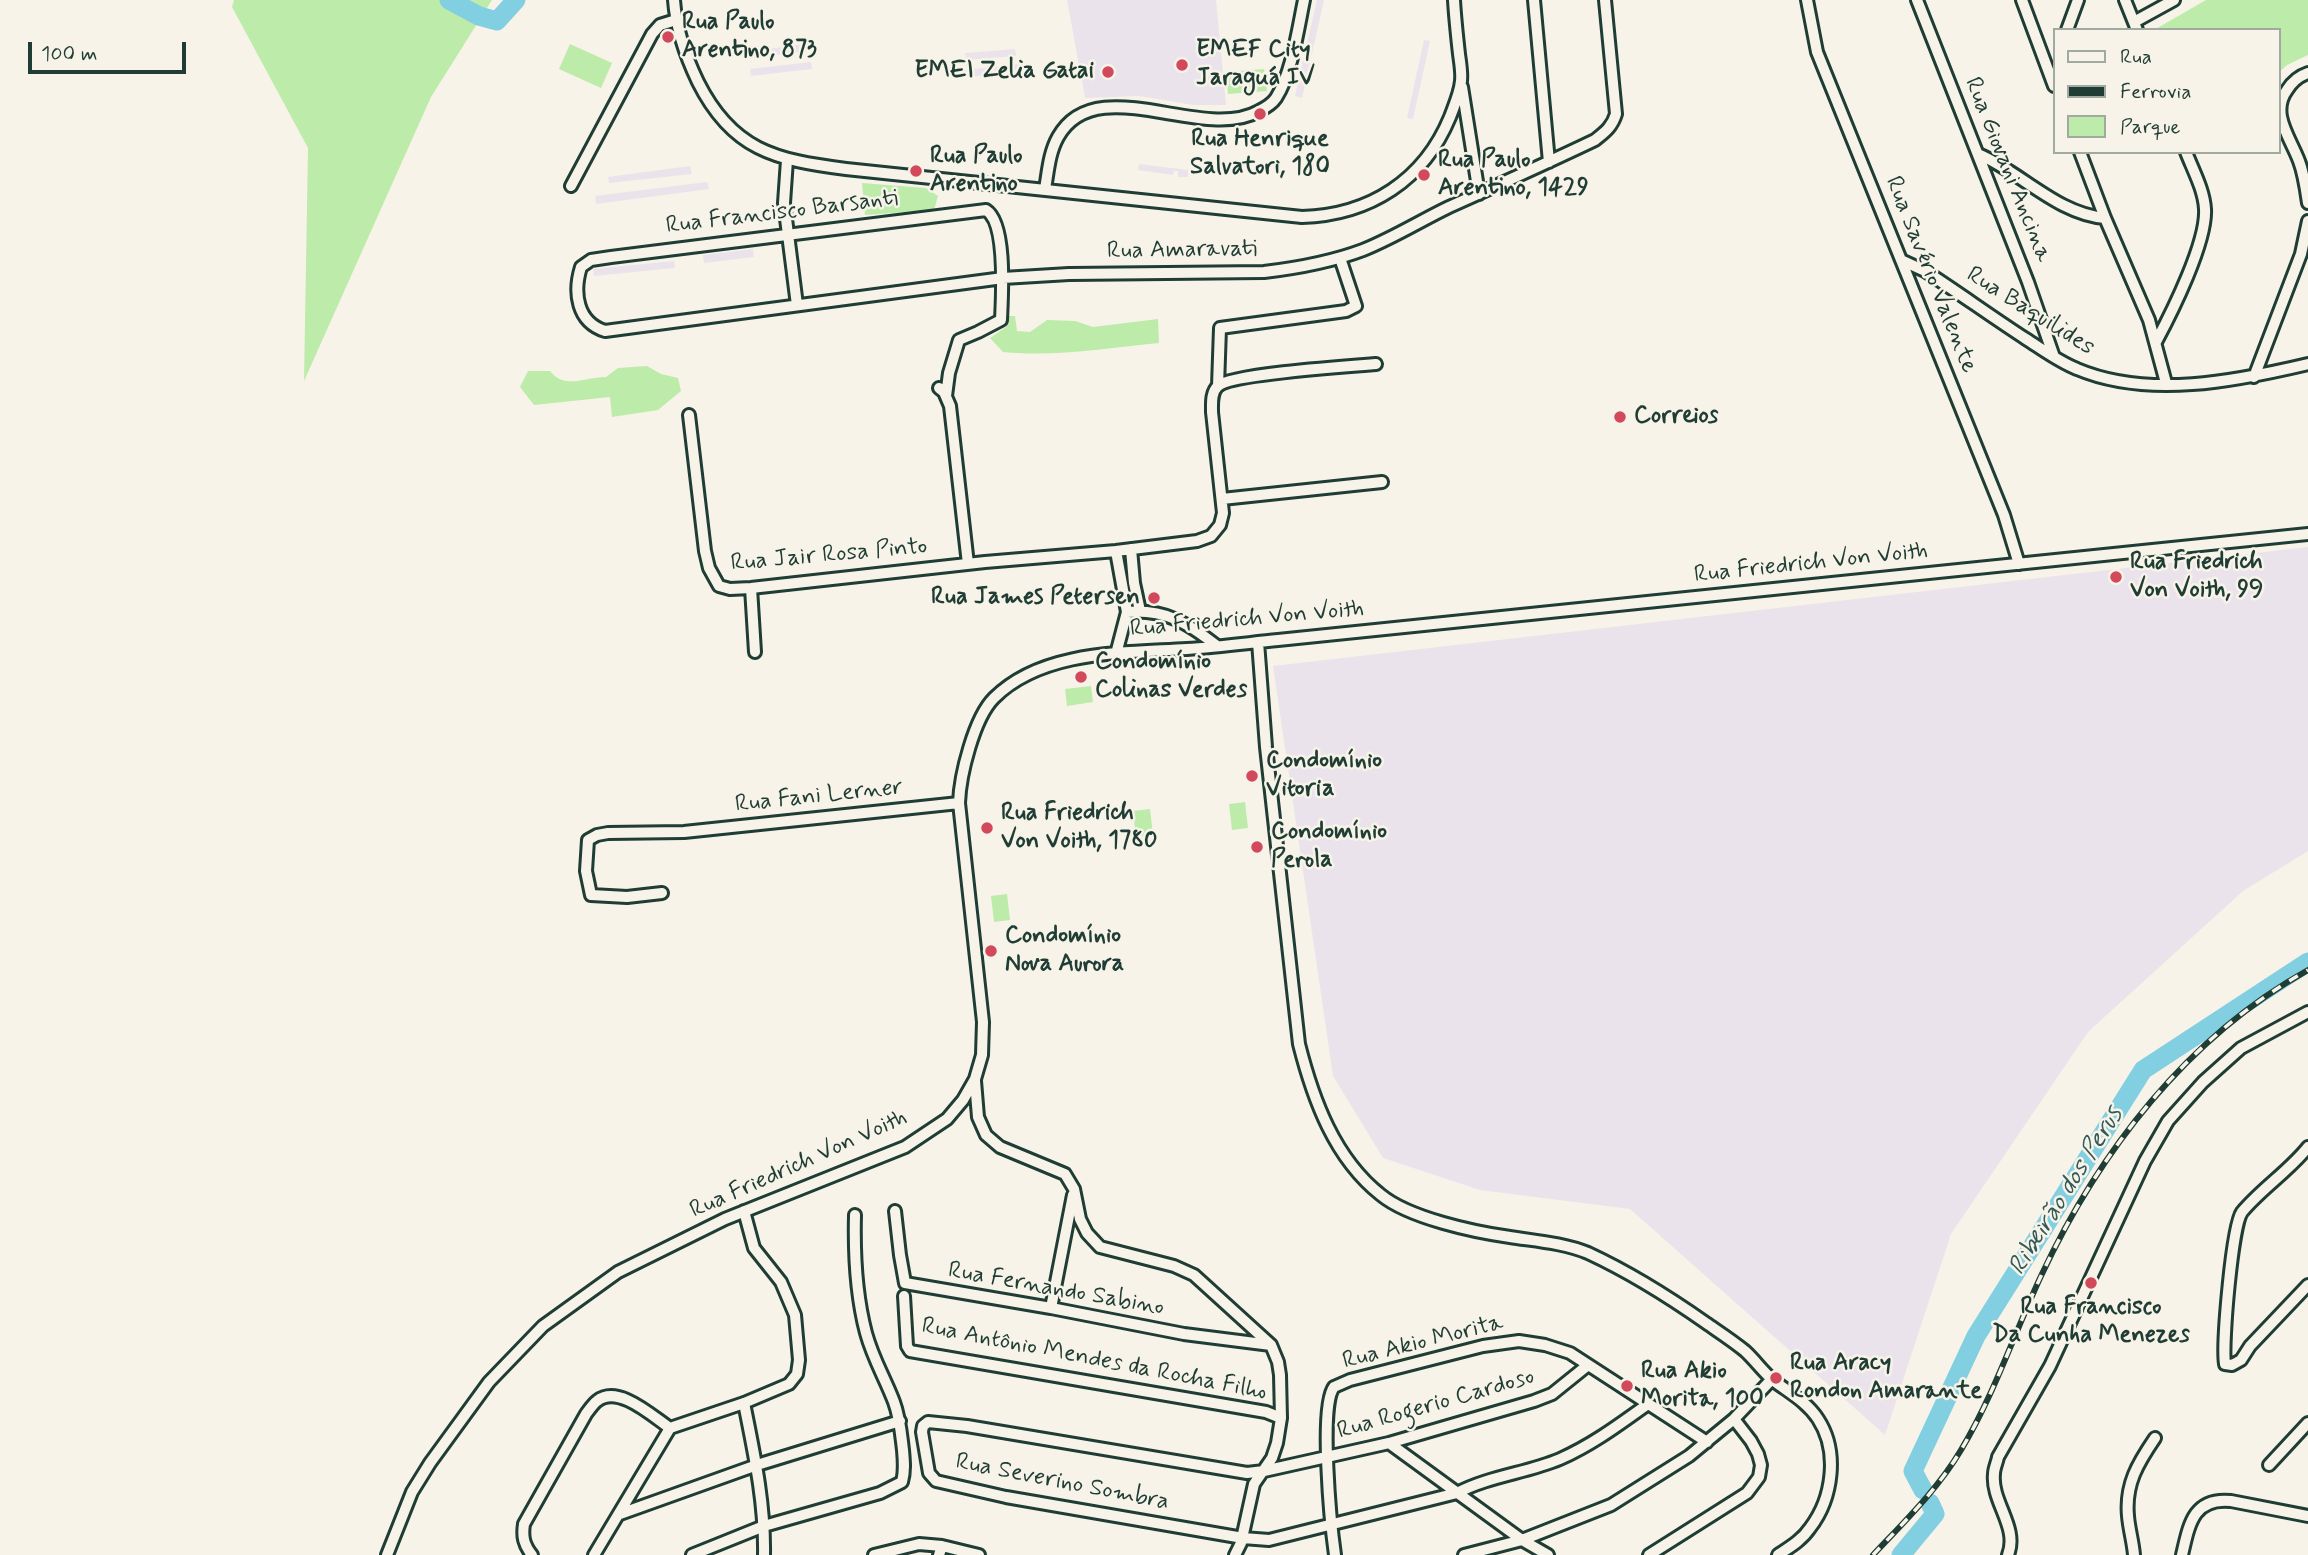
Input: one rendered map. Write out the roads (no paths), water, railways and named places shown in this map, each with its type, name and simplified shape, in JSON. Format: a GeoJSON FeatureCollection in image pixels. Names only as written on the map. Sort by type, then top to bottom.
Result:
{"type":"FeatureCollection","features":[{"type":"Feature","properties":{"kind":"street"},"geometry":{"type":"LineString","coordinates":[[674,0],[676,20],[692,69],[708,102],[730,129],[749,143],[788,160],[846,169],[1260,214],[1311,217],[1346,212],[1393,190],[1415,171],[1436,144],[1456,102],[1461,80]]}},
{"type":"Feature","properties":{"kind":"street"},"geometry":{"type":"LineString","coordinates":[[1045,189],[1050,158],[1058,135],[1076,116],[1085,112],[1119,107],[1236,119],[1265,108],[1275,100],[1283,84],[1304,0]]}},
{"type":"Feature","properties":{"kind":"street"},"geometry":{"type":"LineString","coordinates":[[1454,0],[1461,80],[1479,194]]}},
{"type":"Feature","properties":{"kind":"street"},"geometry":{"type":"LineString","coordinates":[[1534,0],[1549,162]]}},
{"type":"Feature","properties":{"kind":"street","name":"Rua Amaravati"},"geometry":{"type":"LineString","coordinates":[[597,328],[612,331],[1003,278],[1069,274],[1265,272],[1340,258],[1549,162],[1606,131],[1616,114],[1605,0]]}},
{"type":"Feature","properties":{"kind":"street","name":"Rua Savério Valente"},"geometry":{"type":"LineString","coordinates":[[1807,0],[1817,52],[2004,515],[2018,564]]}},
{"type":"Feature","properties":{"kind":"street","name":"Rua Giovani Ancina"},"geometry":{"type":"LineString","coordinates":[[1917,0],[2033,294],[2054,357]]}},
{"type":"Feature","properties":{"kind":"street"},"geometry":{"type":"LineString","coordinates":[[2022,0],[2052,80]]}},
{"type":"Feature","properties":{"kind":"street"},"geometry":{"type":"LineString","coordinates":[[2068,28],[2078,0]]}},
{"type":"Feature","properties":{"kind":"street"},"geometry":{"type":"LineString","coordinates":[[2125,0],[2136,26],[2174,0]]}},
{"type":"Feature","properties":{"kind":"street"},"geometry":{"type":"LineString","coordinates":[[572,186],[652,34],[660,25],[676,20]]}},
{"type":"Feature","properties":{"kind":"street"},"geometry":{"type":"LineString","coordinates":[[2050,75],[2052,69]]}},
{"type":"Feature","properties":{"kind":"street"},"geometry":{"type":"LineString","coordinates":[[2280,107],[2288,88],[2295,80],[2308,73]]}},
{"type":"Feature","properties":{"kind":"street"},"geometry":{"type":"LineString","coordinates":[[2280,114],[2299,161],[2308,203]]}},
{"type":"Feature","properties":{"kind":"street"},"geometry":{"type":"LineString","coordinates":[[1978,154],[2004,166],[2066,206],[2086,215],[2105,218]]}},
{"type":"Feature","properties":{"kind":"street"},"geometry":{"type":"LineString","coordinates":[[2081,154],[2149,320],[2166,383]]}},
{"type":"Feature","properties":{"kind":"street"},"geometry":{"type":"LineString","coordinates":[[2156,342],[2182,288],[2204,223],[2205,208],[2187,154]]}},
{"type":"Feature","properties":{"kind":"street"},"geometry":{"type":"LineString","coordinates":[[788,160],[784,193],[797,305]]}},
{"type":"Feature","properties":{"kind":"street","name":"Rua Francisco Barsanti"},"geometry":{"type":"LineString","coordinates":[[597,328],[583,316],[580,303],[578,279],[581,267],[586,263],[611,257],[787,234],[986,210],[991,213],[996,223],[1003,278]]}},
{"type":"Feature","properties":{"kind":"street"},"geometry":{"type":"LineString","coordinates":[[2254,377],[2305,254],[2308,221]]}},
{"type":"Feature","properties":{"kind":"street","name":"Rua Jair Rosa Pinto"},"geometry":{"type":"LineString","coordinates":[[689,415],[709,568],[719,586],[730,589],[1197,541],[1211,536],[1220,525],[1223,513],[1212,412],[1220,328],[1346,311],[1356,306],[1340,258]]}},
{"type":"Feature","properties":{"kind":"street","name":"Rua Baquilides"},"geometry":{"type":"LineString","coordinates":[[1901,260],[1925,271],[2054,357],[2076,369],[2117,382],[2166,383],[2254,377],[2308,364]]}},
{"type":"Feature","properties":{"kind":"street"},"geometry":{"type":"LineString","coordinates":[[968,564],[951,417],[942,391],[959,340],[1001,320],[1003,278]]}},
{"type":"Feature","properties":{"kind":"street"},"geometry":{"type":"LineString","coordinates":[[1216,389],[1225,382],[1246,377],[1376,364]]}},
{"type":"Feature","properties":{"kind":"street"},"geometry":{"type":"LineString","coordinates":[[1222,499],[1382,482]]}},
{"type":"Feature","properties":{"kind":"street","name":"Rua Friedrich Von Voith"},"geometry":{"type":"LineString","coordinates":[[387,1555],[412,1492],[430,1463],[489,1382],[543,1325],[618,1272],[744,1210],[905,1147],[947,1119],[964,1100],[975,1079],[982,1055],[983,1022],[959,803],[962,769],[981,720],[992,700],[1007,687],[1039,668],[1058,662],[1116,654],[1258,642],[2308,534]]}},
{"type":"Feature","properties":{"kind":"street"},"geometry":{"type":"LineString","coordinates":[[1131,549],[1140,611]]}},
{"type":"Feature","properties":{"kind":"street"},"geometry":{"type":"LineString","coordinates":[[1116,551],[1127,612],[1116,654]]}},
{"type":"Feature","properties":{"kind":"street"},"geometry":{"type":"LineString","coordinates":[[751,588],[755,652]]}},
{"type":"Feature","properties":{"kind":"street"},"geometry":{"type":"LineString","coordinates":[[1127,612],[1140,611],[1172,617],[1187,623],[1217,646]]}},
{"type":"Feature","properties":{"kind":"street"},"geometry":{"type":"LineString","coordinates":[[1258,642],[1270,788],[1293,1003],[1309,1081],[1339,1147],[1357,1171],[1382,1195],[1408,1209],[1439,1221],[1497,1235],[1556,1244],[1586,1253],[1623,1272],[1675,1301],[1743,1349],[1772,1380],[1799,1398],[1819,1420],[1829,1442],[1829,1486],[1823,1506],[1811,1527],[1798,1542],[1778,1555]]}},
{"type":"Feature","properties":{"kind":"street","name":"Rua Fani Lerner"},"geometry":{"type":"LineString","coordinates":[[662,893],[627,897],[591,895],[586,871],[589,840],[608,832],[684,832],[959,803]]}},
{"type":"Feature","properties":{"kind":"street"},"geometry":{"type":"LineString","coordinates":[[2008,1555],[2010,1533],[1994,1483],[1998,1457],[2050,1366],[2157,1139],[2183,1102],[2223,1062],[2254,1039],[2308,1012]]}},
{"type":"Feature","properties":{"kind":"street"},"geometry":{"type":"LineString","coordinates":[[975,1079],[978,1117],[986,1135],[1000,1147],[1062,1172],[1074,1189],[1080,1219],[1087,1233],[1100,1247],[1174,1266],[1194,1275],[1271,1345],[1279,1367],[1281,1418],[1277,1443],[1272,1458],[1254,1484],[1243,1538],[1235,1555]]}},
{"type":"Feature","properties":{"kind":"street"},"geometry":{"type":"LineString","coordinates":[[2308,1147],[2304,1159],[2283,1170],[2241,1213],[2234,1238],[2225,1364],[2232,1365],[2241,1360],[2250,1346],[2308,1285]]}},
{"type":"Feature","properties":{"kind":"street"},"geometry":{"type":"LineString","coordinates":[[1051,1308],[1074,1189]]}},
{"type":"Feature","properties":{"kind":"street"},"geometry":{"type":"LineString","coordinates":[[594,1555],[670,1428],[789,1384],[797,1374],[799,1360],[795,1315],[781,1282],[754,1248],[744,1210]]}},
{"type":"Feature","properties":{"kind":"street","name":"Rua Fernando Sabino"},"geometry":{"type":"LineString","coordinates":[[895,1211],[905,1283],[1184,1334],[1271,1345]]}},
{"type":"Feature","properties":{"kind":"street"},"geometry":{"type":"LineString","coordinates":[[692,1555],[764,1526],[895,1487],[902,1482],[905,1472],[900,1421],[895,1403],[874,1362],[865,1330],[857,1280],[855,1215]]}},
{"type":"Feature","properties":{"kind":"street","name":"Rua Antônio Mendes da Rocha Filho"},"geometry":{"type":"LineString","coordinates":[[904,1296],[907,1348],[910,1351],[1256,1410],[1281,1418]]}},
{"type":"Feature","properties":{"kind":"street","name":"Rua Akio Morita"},"geometry":{"type":"LineString","coordinates":[[1335,1555],[1327,1457],[1328,1399],[1331,1391],[1350,1380],[1483,1346],[1519,1341],[1545,1345],[1570,1353],[1707,1441]]}},
{"type":"Feature","properties":{"kind":"street","name":"Rua Rogerio Cardoso"},"geometry":{"type":"LineString","coordinates":[[1264,1471],[1388,1443],[1543,1397],[1561,1388],[1588,1365]]}},
{"type":"Feature","properties":{"kind":"street"},"geometry":{"type":"LineString","coordinates":[[1464,1555],[1522,1540],[1611,1505],[1707,1441],[1734,1419],[1772,1380]]}},
{"type":"Feature","properties":{"kind":"street"},"geometry":{"type":"LineString","coordinates":[[532,1555],[525,1546],[522,1534],[524,1524],[596,1401],[608,1396],[624,1397],[670,1428]]}},
{"type":"Feature","properties":{"kind":"street"},"geometry":{"type":"LineString","coordinates":[[744,1402],[757,1465],[764,1526],[764,1555]]}},
{"type":"Feature","properties":{"kind":"street","name":"Rua Severino Sombra"},"geometry":{"type":"LineString","coordinates":[[1264,1471],[1247,1473],[967,1426],[928,1422],[922,1429],[929,1473],[936,1481],[1006,1497],[1243,1538],[1269,1540],[1457,1493],[1480,1483],[1560,1459],[1605,1434],[1648,1404]]}},
{"type":"Feature","properties":{"kind":"street"},"geometry":{"type":"LineString","coordinates":[[1650,1555],[1747,1493],[1759,1477],[1761,1465],[1758,1454],[1734,1419]]}},
{"type":"Feature","properties":{"kind":"street"},"geometry":{"type":"LineString","coordinates":[[620,1514],[757,1465],[900,1421]]}},
{"type":"Feature","properties":{"kind":"street"},"geometry":{"type":"LineString","coordinates":[[2269,1465],[2308,1423]]}},
{"type":"Feature","properties":{"kind":"street"},"geometry":{"type":"LineString","coordinates":[[2134,1555],[2127,1491],[2132,1477],[2155,1438]]}},
{"type":"Feature","properties":{"kind":"street"},"geometry":{"type":"LineString","coordinates":[[1388,1443],[1522,1540],[1548,1555]]}},
{"type":"Feature","properties":{"kind":"street"},"geometry":{"type":"LineString","coordinates":[[2182,1555],[2193,1517],[2207,1502],[2231,1501],[2308,1516]]}},
{"type":"Feature","properties":{"kind":"street"},"geometry":{"type":"LineString","coordinates":[[874,1555],[919,1544],[979,1555]]}},
{"type":"Feature","properties":{"kind":"waterway"},"geometry":{"type":"LineString","coordinates":[[449,0],[479,16],[497,21],[516,0]]}},
{"type":"Feature","properties":{"kind":"waterway","name":"Ribeirão dos Perus"},"geometry":{"type":"LineString","coordinates":[[1923,1490],[1913,1471],[1976,1336],[2143,1070],[2308,962]]}},
{"type":"Feature","properties":{"kind":"waterway","name":"Ribeirão dos Perus"},"geometry":{"type":"LineString","coordinates":[[1901,1555],[1935,1514],[1930,1503]]}},
{"type":"Feature","properties":{"kind":"railway"},"geometry":{"type":"LineString","coordinates":[[1873,1555],[1931,1492],[1961,1450],[1984,1408],[2041,1276],[2064,1230],[2119,1142],[2151,1102],[2223,1029],[2264,997],[2308,970]]}},
{"type":"Feature","properties":{"kind":"place","name":"Rua Paulo Arentino, 873"},"geometry":{"type":"Point","coordinates":[668,37]}},
{"type":"Feature","properties":{"kind":"place","name":"EMEF City Jaraguá IV"},"geometry":{"type":"Point","coordinates":[1182,65]}},
{"type":"Feature","properties":{"kind":"place","name":"EMEI Zelia Gatai"},"geometry":{"type":"Point","coordinates":[1108,72]}},
{"type":"Feature","properties":{"kind":"place","name":"Rua Henrique Salvatori, 180"},"geometry":{"type":"Point","coordinates":[1260,114]}},
{"type":"Feature","properties":{"kind":"place","name":"Rua Paulo Arentino"},"geometry":{"type":"Point","coordinates":[916,171]}},
{"type":"Feature","properties":{"kind":"place","name":"Rua Paulo Arentino, 1429"},"geometry":{"type":"Point","coordinates":[1424,175]}},
{"type":"Feature","properties":{"kind":"place","name":"Correios"},"geometry":{"type":"Point","coordinates":[1620,417]}},
{"type":"Feature","properties":{"kind":"place","name":"Rua Friedrich Von Voith, 99"},"geometry":{"type":"Point","coordinates":[2116,577]}},
{"type":"Feature","properties":{"kind":"place","name":"Rua James Petersen"},"geometry":{"type":"Point","coordinates":[1154,598]}},
{"type":"Feature","properties":{"kind":"place","name":"Condomínio Colinas Verdes"},"geometry":{"type":"Point","coordinates":[1081,677]}},
{"type":"Feature","properties":{"kind":"place","name":"Condomínio Vitoria"},"geometry":{"type":"Point","coordinates":[1252,776]}},
{"type":"Feature","properties":{"kind":"place","name":"Rua Friedrich Von Voith, 1780"},"geometry":{"type":"Point","coordinates":[987,828]}},
{"type":"Feature","properties":{"kind":"place","name":"Condomínio Perola"},"geometry":{"type":"Point","coordinates":[1257,847]}},
{"type":"Feature","properties":{"kind":"place","name":"Condomínio Nova Aurora"},"geometry":{"type":"Point","coordinates":[991,951]}},
{"type":"Feature","properties":{"kind":"place","name":"Rua Francisco Da Cunha Menezes"},"geometry":{"type":"Point","coordinates":[2091,1283]}},
{"type":"Feature","properties":{"kind":"place","name":"Rua Aracy Rondon Amarante"},"geometry":{"type":"Point","coordinates":[1776,1378]}},
{"type":"Feature","properties":{"kind":"place","name":"Rua Akio Morita, 100"},"geometry":{"type":"Point","coordinates":[1627,1386]}}]}
